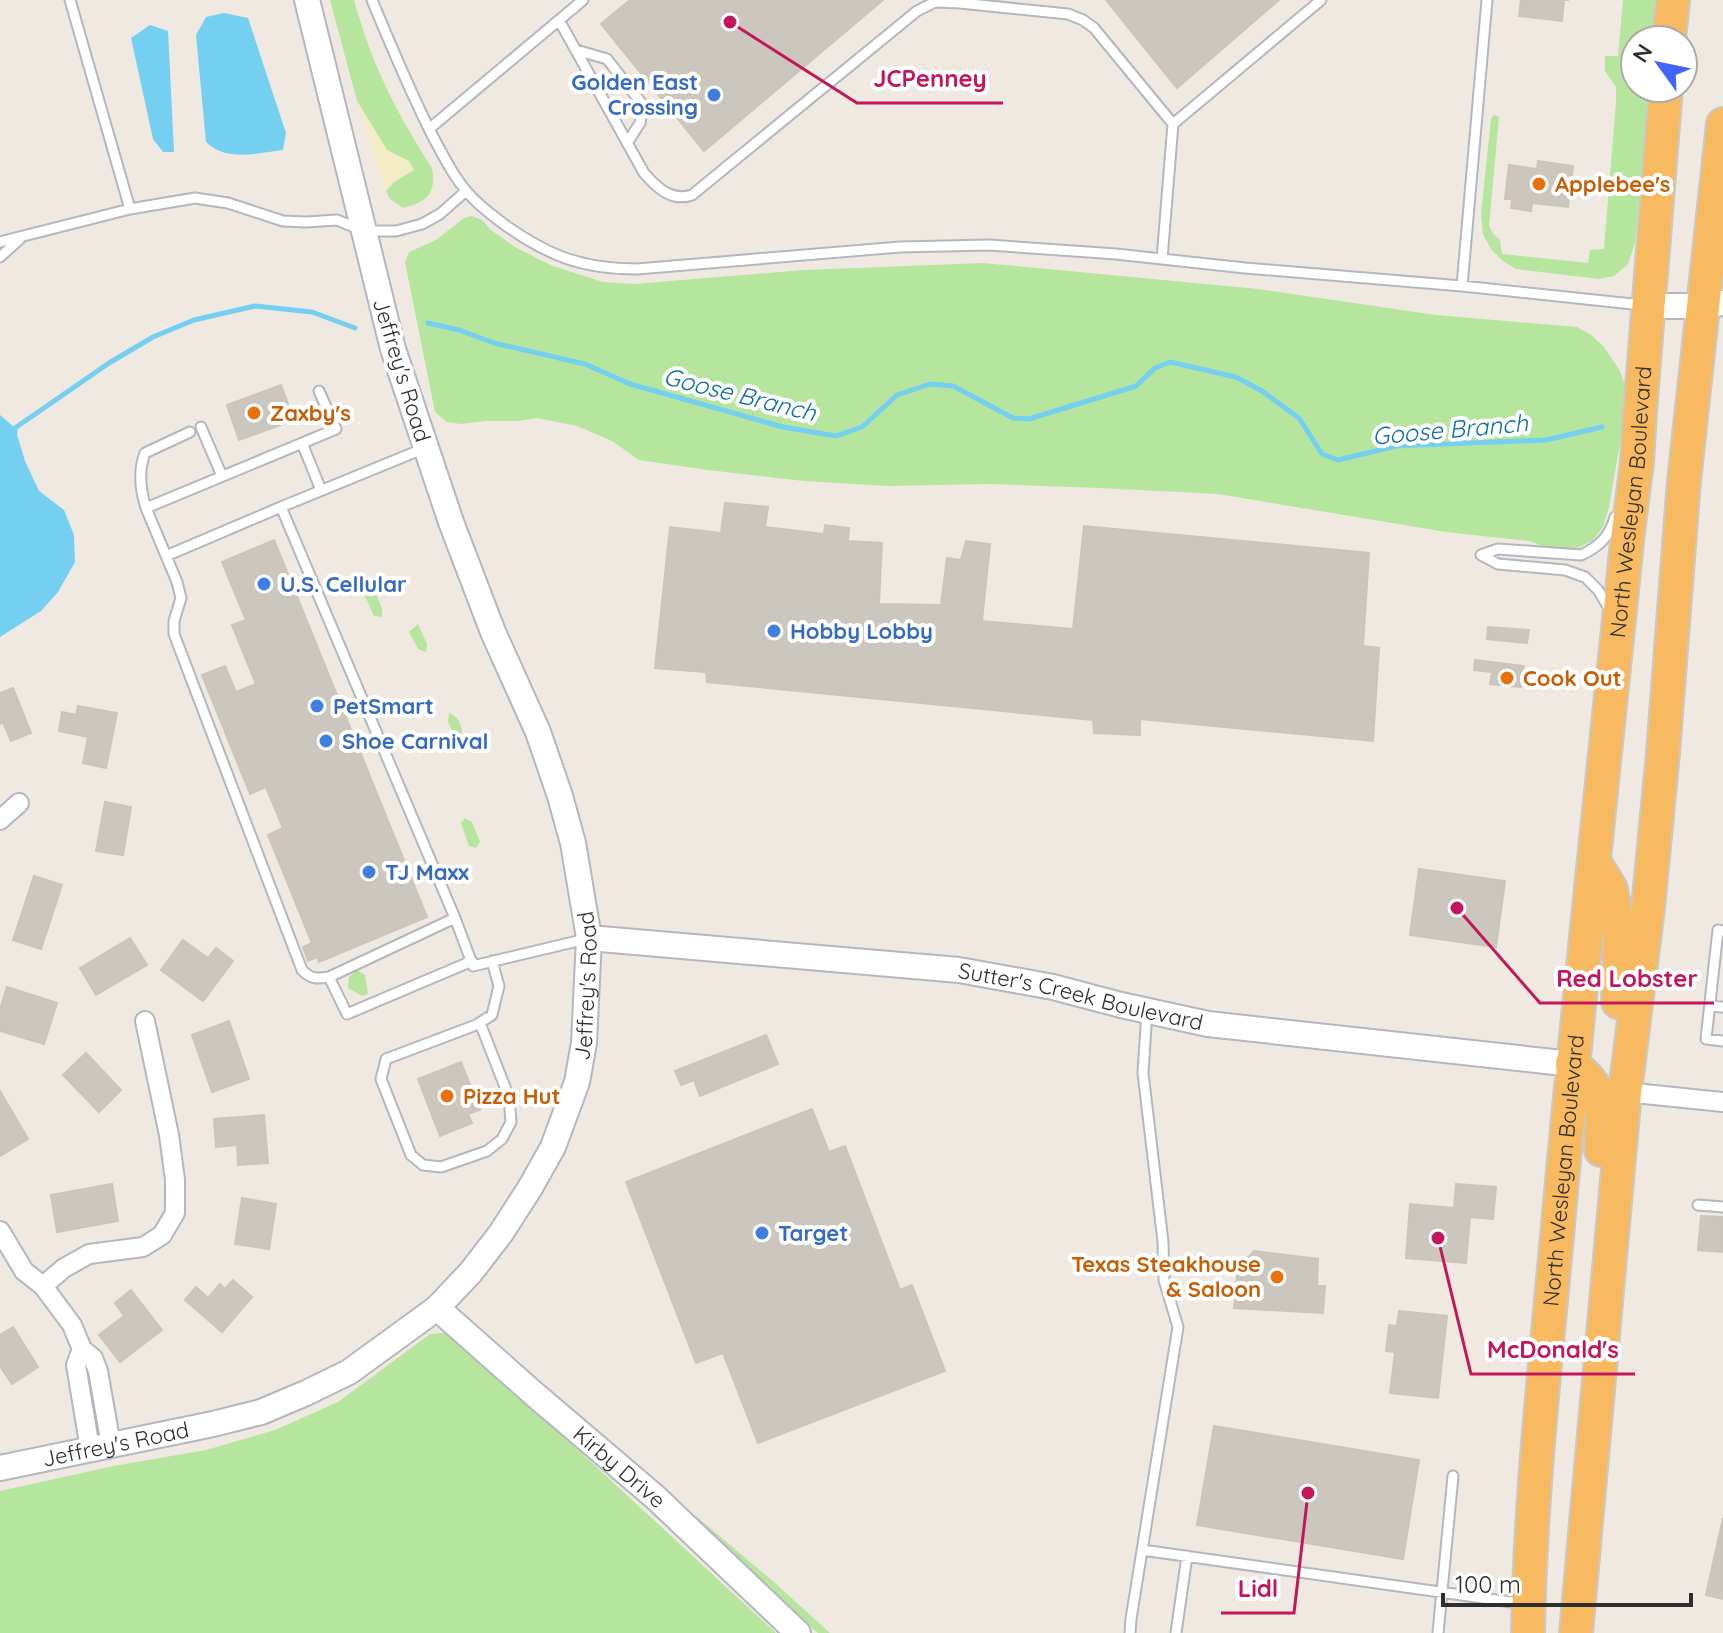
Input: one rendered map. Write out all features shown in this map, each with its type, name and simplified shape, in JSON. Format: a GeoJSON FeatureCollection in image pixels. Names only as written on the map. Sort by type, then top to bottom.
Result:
{"type":"FeatureCollection","features":[{"type":"Feature","properties":{"kind":"highway"},"geometry":{"type":"LineString","coordinates":[[1671,24],[1673,0]]}},
{"type":"Feature","properties":{"kind":"highway","name":"North Wesleyan Boulevard"},"geometry":{"type":"LineString","coordinates":[[1528,1619],[1534,1498],[1572,1064],[1637,462],[1665,104]]}},
{"type":"Feature","properties":{"kind":"highway"},"geometry":{"type":"LineString","coordinates":[[1576,1633],[1625,1092],[1648,908],[1664,742],[1684,481],[1712,305],[1723,124]]}},
{"type":"Feature","properties":{"kind":"highway"},"geometry":{"type":"LineString","coordinates":[[1594,861],[1611,889],[1620,937],[1617,1059],[1619,1078],[1625,1092]]}},
{"type":"Feature","properties":{"kind":"highway"},"geometry":{"type":"LineString","coordinates":[[1572,1064],[1594,1083],[1602,1112],[1593,1281],[1597,1296],[1606,1309]]}},
{"type":"Feature","properties":{"kind":"street","name":"Jeffrey's Road"},"geometry":{"type":"LineString","coordinates":[[0,1468],[261,1412],[349,1372],[437,1308],[471,1272],[501,1233],[553,1147],[577,1082],[588,1000],[589,938],[573,843],[538,732],[493,632],[451,522],[393,349],[307,0]]}},
{"type":"Feature","properties":{"kind":"street"},"geometry":{"type":"LineString","coordinates":[[1648,306],[1712,305]]}},
{"type":"Feature","properties":{"kind":"street"},"geometry":{"type":"LineString","coordinates":[[0,820],[19,803]]}},
{"type":"Feature","properties":{"kind":"street","name":"Sutter's Creek Boulevard"},"geometry":{"type":"LineString","coordinates":[[589,938],[959,970],[1053,987],[1208,1024],[1572,1064]]}},
{"type":"Feature","properties":{"kind":"street"},"geometry":{"type":"LineString","coordinates":[[43,1286],[64,1268],[89,1254],[143,1247],[162,1235],[175,1213],[175,1180],[169,1135],[145,1021]]}},
{"type":"Feature","properties":{"kind":"street"},"geometry":{"type":"LineString","coordinates":[[1625,1092],[1723,1102]]}},
{"type":"Feature","properties":{"kind":"street"},"geometry":{"type":"LineString","coordinates":[[0,1231],[24,1271],[43,1286],[72,1325],[82,1349],[93,1358],[98,1371],[100,1447]]}},
{"type":"Feature","properties":{"kind":"street","name":"Kirby Drive"},"geometry":{"type":"LineString","coordinates":[[437,1308],[660,1502],[798,1633]]}},
{"type":"Feature","properties":{"kind":"lane"},"geometry":{"type":"LineString","coordinates":[[70,0],[130,209]]}},
{"type":"Feature","properties":{"kind":"lane"},"geometry":{"type":"LineString","coordinates":[[372,0],[429,129],[466,191],[482,208],[547,252],[570,261],[600,268],[637,269],[900,247],[989,245],[1462,286],[1648,306]]}},
{"type":"Feature","properties":{"kind":"lane"},"geometry":{"type":"LineString","coordinates":[[429,129],[583,0]]}},
{"type":"Feature","properties":{"kind":"lane"},"geometry":{"type":"LineString","coordinates":[[1173,124],[1321,0]]}},
{"type":"Feature","properties":{"kind":"lane"},"geometry":{"type":"LineString","coordinates":[[1462,286],[1487,0]]}},
{"type":"Feature","properties":{"kind":"lane"},"geometry":{"type":"LineString","coordinates":[[559,20],[644,173],[663,192],[682,198],[692,195],[917,11],[935,2],[1068,14],[1094,28],[1173,124],[1162,259]]}},
{"type":"Feature","properties":{"kind":"lane"},"geometry":{"type":"LineString","coordinates":[[576,50],[607,59],[643,105],[640,123],[627,143]]}},
{"type":"Feature","properties":{"kind":"lane"},"geometry":{"type":"LineString","coordinates":[[0,242],[130,209],[195,198],[228,203],[283,221],[337,220],[364,231],[396,231],[422,224],[440,214],[466,191]]}},
{"type":"Feature","properties":{"kind":"lane"},"geometry":{"type":"LineString","coordinates":[[0,257],[22,237]]}},
{"type":"Feature","properties":{"kind":"lane"},"geometry":{"type":"LineString","coordinates":[[146,508],[336,429],[319,391]]}},
{"type":"Feature","properties":{"kind":"lane"},"geometry":{"type":"LineString","coordinates":[[201,427],[222,476]]}},
{"type":"Feature","properties":{"kind":"lane"},"geometry":{"type":"LineString","coordinates":[[190,432],[145,453],[141,464],[141,492],[181,598],[174,621],[174,634],[302,970],[317,979],[329,977],[455,918]]}},
{"type":"Feature","properties":{"kind":"lane"},"geometry":{"type":"LineString","coordinates":[[302,443],[321,490]]}},
{"type":"Feature","properties":{"kind":"lane"},"geometry":{"type":"LineString","coordinates":[[166,556],[426,448]]}},
{"type":"Feature","properties":{"kind":"lane"},"geometry":{"type":"LineString","coordinates":[[1621,495],[1637,462]]}},
{"type":"Feature","properties":{"kind":"lane"},"geometry":{"type":"LineString","coordinates":[[281,507],[473,966],[589,938]]}},
{"type":"Feature","properties":{"kind":"lane"},"geometry":{"type":"LineString","coordinates":[[1617,510],[1605,539],[1593,550],[1581,555],[1498,549],[1481,555],[1498,564],[1565,570],[1585,577],[1609,606],[1618,631]]}},
{"type":"Feature","properties":{"kind":"lane"},"geometry":{"type":"LineString","coordinates":[[1723,931],[1718,930],[1718,987],[1710,1006],[1706,1039],[1723,1041]]}},
{"type":"Feature","properties":{"kind":"lane"},"geometry":{"type":"LineString","coordinates":[[329,977],[347,1014],[472,961]]}},
{"type":"Feature","properties":{"kind":"lane"},"geometry":{"type":"LineString","coordinates":[[480,1023],[509,1097],[511,1122],[502,1139],[487,1151],[441,1167],[423,1165],[411,1155],[381,1079],[386,1059],[480,1023],[492,1015],[499,986],[492,961]]}},
{"type":"Feature","properties":{"kind":"lane"},"geometry":{"type":"LineString","coordinates":[[1710,1006],[1722,1007]]}},
{"type":"Feature","properties":{"kind":"lane"},"geometry":{"type":"LineString","coordinates":[[1130,1633],[1178,1327],[1164,1280],[1163,1242],[1143,1073],[1147,1011]]}},
{"type":"Feature","properties":{"kind":"lane"},"geometry":{"type":"LineString","coordinates":[[1698,1205],[1723,1207]]}},
{"type":"Feature","properties":{"kind":"lane"},"geometry":{"type":"LineString","coordinates":[[1438,1633],[1453,1476]]}},
{"type":"Feature","properties":{"kind":"lane"},"geometry":{"type":"LineString","coordinates":[[1142,1550],[1441,1592],[1528,1619]]}},
{"type":"Feature","properties":{"kind":"lane"},"geometry":{"type":"LineString","coordinates":[[1176,1633],[1187,1556]]}},
{"type":"Feature","properties":{"kind":"green space"},"geometry":{"type":"Polygon","coordinates":[[[330,0],[354,0],[386,87],[432,168],[431,190],[418,203],[403,208],[390,199],[386,191],[413,169],[409,161],[387,150],[357,101],[330,0]]]}},
{"type":"Feature","properties":{"kind":"green space"},"geometry":{"type":"Polygon","coordinates":[[[1623,0],[1658,0],[1656,24],[1621,24],[1623,0]]]}},
{"type":"Feature","properties":{"kind":"green space"},"geometry":{"type":"Polygon","coordinates":[[[1619,45],[1619,104],[1648,104],[1635,243],[1628,264],[1614,276],[1599,279],[1516,269],[1491,249],[1483,234],[1481,214],[1491,119],[1494,115],[1499,117],[1489,226],[1500,240],[1502,254],[1588,263],[1590,250],[1604,249],[1616,102],[1616,87],[1605,71],[1605,56],[1618,56],[1619,45]]]}},
{"type":"Feature","properties":{"kind":"green space"},"geometry":{"type":"Polygon","coordinates":[[[472,216],[482,220],[515,247],[550,265],[603,282],[634,284],[805,270],[983,263],[1258,289],[1436,315],[1577,327],[1604,347],[1620,371],[1626,388],[1625,414],[1609,507],[1603,527],[1593,540],[1566,550],[1529,541],[1446,532],[1218,494],[989,484],[888,486],[804,481],[639,460],[612,441],[577,426],[537,418],[461,424],[447,422],[435,412],[405,262],[409,252],[436,240],[464,218],[472,216]]]}},
{"type":"Feature","properties":{"kind":"green space"},"geometry":{"type":"Polygon","coordinates":[[[374,590],[382,608],[382,617],[374,616],[365,596],[374,590]]]}},
{"type":"Feature","properties":{"kind":"green space"},"geometry":{"type":"Polygon","coordinates":[[[418,624],[427,644],[426,652],[418,649],[409,632],[418,624]]]}},
{"type":"Feature","properties":{"kind":"green space"},"geometry":{"type":"Polygon","coordinates":[[[449,713],[459,721],[463,742],[457,740],[448,722],[449,713]]]}},
{"type":"Feature","properties":{"kind":"green space"},"geometry":{"type":"Polygon","coordinates":[[[465,818],[472,822],[480,842],[476,848],[469,846],[461,823],[465,818]]]}},
{"type":"Feature","properties":{"kind":"green space"},"geometry":{"type":"Polygon","coordinates":[[[357,970],[365,975],[368,994],[362,996],[348,988],[349,977],[357,970]]]}},
{"type":"Feature","properties":{"kind":"green space"},"geometry":{"type":"Polygon","coordinates":[[[443,1333],[457,1338],[776,1633],[0,1633],[0,1491],[206,1450],[275,1430],[338,1402],[430,1334],[443,1333]]]}},
{"type":"Feature","properties":{"kind":"green space"},"geometry":{"type":"Polygon","coordinates":[[[696,1516],[775,1583],[830,1633],[818,1633],[696,1516]]]}},
{"type":"Feature","properties":{"kind":"sand"},"geometry":{"type":"Polygon","coordinates":[[[357,101],[387,150],[409,161],[414,170],[386,191],[357,101]]]}},
{"type":"Feature","properties":{"kind":"water"},"geometry":{"type":"Polygon","coordinates":[[[224,13],[248,18],[286,133],[283,150],[232,154],[206,142],[196,35],[206,17],[224,13]]]}},
{"type":"Feature","properties":{"kind":"water"},"geometry":{"type":"Polygon","coordinates":[[[150,25],[168,31],[174,152],[163,152],[153,139],[131,38],[150,25]]]}},
{"type":"Feature","properties":{"kind":"water"},"geometry":{"type":"Polygon","coordinates":[[[0,415],[15,428],[25,461],[39,491],[64,510],[74,535],[75,562],[58,592],[41,611],[0,637],[0,415]]]}},
{"type":"Feature","properties":{"kind":"building","name":"Golden East Crossing"},"geometry":{"type":"Polygon","coordinates":[[[630,0],[883,0],[704,151],[601,24],[630,0]]]}},
{"type":"Feature","properties":{"kind":"building"},"geometry":{"type":"Polygon","coordinates":[[[1106,0],[1279,0],[1177,88],[1106,0]]]}},
{"type":"Feature","properties":{"kind":"building"},"geometry":{"type":"Polygon","coordinates":[[[1521,0],[1564,0],[1562,21],[1519,16],[1521,0]]]}},
{"type":"Feature","properties":{"kind":"building","name":"Applebee's"},"geometry":{"type":"Polygon","coordinates":[[[1538,161],[1573,166],[1568,207],[1532,203],[1531,211],[1511,208],[1512,199],[1505,199],[1509,165],[1537,169],[1538,161]]]}},
{"type":"Feature","properties":{"kind":"building"},"geometry":{"type":"Polygon","coordinates":[[[281,385],[290,409],[282,412],[286,423],[239,440],[227,405],[281,385]]]}},
{"type":"Feature","properties":{"kind":"building"},"geometry":{"type":"Polygon","coordinates":[[[725,503],[768,507],[765,527],[824,534],[825,525],[849,528],[848,541],[882,543],[879,604],[941,605],[947,558],[961,560],[966,541],[990,544],[982,621],[1073,629],[1084,526],[1369,553],[1363,646],[1379,648],[1373,741],[1140,719],[1140,735],[1094,733],[1093,720],[707,682],[706,672],[655,668],[670,527],[721,533],[725,503]]]}},
{"type":"Feature","properties":{"kind":"building"},"geometry":{"type":"Polygon","coordinates":[[[274,540],[427,917],[319,962],[317,957],[308,961],[303,947],[312,943],[268,835],[283,828],[266,787],[250,794],[202,675],[225,666],[236,692],[256,684],[232,625],[246,620],[222,562],[274,540]]]}},
{"type":"Feature","properties":{"kind":"building"},"geometry":{"type":"Polygon","coordinates":[[[1488,627],[1529,630],[1527,643],[1487,639],[1488,627]]]}},
{"type":"Feature","properties":{"kind":"building","name":"Cook Out"},"geometry":{"type":"Polygon","coordinates":[[[1475,660],[1524,666],[1521,687],[1490,684],[1492,672],[1474,670],[1475,660]]]}},
{"type":"Feature","properties":{"kind":"building"},"geometry":{"type":"Polygon","coordinates":[[[13,688],[31,733],[11,741],[3,722],[0,724],[0,693],[13,688]]]}},
{"type":"Feature","properties":{"kind":"building"},"geometry":{"type":"Polygon","coordinates":[[[78,706],[117,713],[106,768],[83,763],[88,737],[59,731],[62,712],[76,715],[78,706]]]}},
{"type":"Feature","properties":{"kind":"building"},"geometry":{"type":"Polygon","coordinates":[[[105,802],[131,807],[123,855],[96,851],[105,802]]]}},
{"type":"Feature","properties":{"kind":"building"},"geometry":{"type":"Polygon","coordinates":[[[1419,869],[1505,881],[1496,947],[1410,935],[1419,869]]]}},
{"type":"Feature","properties":{"kind":"building"},"geometry":{"type":"Polygon","coordinates":[[[34,876],[62,885],[41,949],[13,940],[34,876]]]}},
{"type":"Feature","properties":{"kind":"building"},"geometry":{"type":"Polygon","coordinates":[[[130,938],[147,965],[96,995],[80,968],[130,938]]]}},
{"type":"Feature","properties":{"kind":"building"},"geometry":{"type":"Polygon","coordinates":[[[183,940],[208,958],[216,948],[233,961],[203,1001],[161,970],[183,940]]]}},
{"type":"Feature","properties":{"kind":"building"},"geometry":{"type":"Polygon","coordinates":[[[7,987],[57,1003],[44,1044],[0,1031],[0,1009],[7,987]]]}},
{"type":"Feature","properties":{"kind":"building"},"geometry":{"type":"Polygon","coordinates":[[[229,1021],[249,1079],[212,1092],[192,1035],[229,1021]]]}},
{"type":"Feature","properties":{"kind":"building"},"geometry":{"type":"Polygon","coordinates":[[[766,1035],[778,1064],[700,1096],[694,1080],[681,1085],[675,1071],[766,1035]]]}},
{"type":"Feature","properties":{"kind":"building"},"geometry":{"type":"Polygon","coordinates":[[[86,1053],[121,1090],[99,1112],[63,1075],[86,1053]]]}},
{"type":"Feature","properties":{"kind":"building"},"geometry":{"type":"Polygon","coordinates":[[[461,1062],[480,1110],[468,1114],[472,1123],[440,1136],[418,1079],[461,1062]]]}},
{"type":"Feature","properties":{"kind":"building"},"geometry":{"type":"Polygon","coordinates":[[[0,1091],[28,1139],[0,1156],[0,1091]]]}},
{"type":"Feature","properties":{"kind":"building","name":"Target"},"geometry":{"type":"Polygon","coordinates":[[[812,1109],[829,1152],[845,1146],[900,1290],[912,1285],[945,1371],[758,1443],[723,1353],[696,1363],[626,1182],[812,1109]]]}},
{"type":"Feature","properties":{"kind":"building"},"geometry":{"type":"Polygon","coordinates":[[[264,1115],[268,1163],[238,1165],[237,1145],[216,1147],[214,1119],[264,1115]]]}},
{"type":"Feature","properties":{"kind":"building"},"geometry":{"type":"Polygon","coordinates":[[[112,1184],[118,1221],[57,1232],[51,1195],[112,1184]]]}},
{"type":"Feature","properties":{"kind":"building"},"geometry":{"type":"Polygon","coordinates":[[[1456,1184],[1496,1187],[1493,1219],[1470,1217],[1466,1263],[1406,1258],[1410,1204],[1454,1208],[1456,1184]]]}},
{"type":"Feature","properties":{"kind":"building"},"geometry":{"type":"Polygon","coordinates":[[[242,1198],[276,1204],[269,1249],[235,1244],[242,1198]]]}},
{"type":"Feature","properties":{"kind":"building"},"geometry":{"type":"Polygon","coordinates":[[[1701,1216],[1723,1217],[1723,1252],[1698,1250],[1701,1216]]]}},
{"type":"Feature","properties":{"kind":"building","name":"Texas Steakhouse & Saloon"},"geometry":{"type":"Polygon","coordinates":[[[1254,1251],[1318,1259],[1317,1286],[1325,1286],[1323,1313],[1234,1308],[1238,1268],[1254,1251]]]}},
{"type":"Feature","properties":{"kind":"building"},"geometry":{"type":"Polygon","coordinates":[[[233,1280],[252,1297],[222,1332],[185,1300],[196,1287],[208,1298],[220,1284],[225,1289],[233,1280]]]}},
{"type":"Feature","properties":{"kind":"building"},"geometry":{"type":"Polygon","coordinates":[[[131,1290],[162,1330],[120,1362],[99,1335],[124,1316],[115,1303],[131,1290]]]}},
{"type":"Feature","properties":{"kind":"building"},"geometry":{"type":"Polygon","coordinates":[[[1399,1311],[1447,1316],[1438,1398],[1390,1393],[1395,1352],[1386,1351],[1389,1325],[1397,1326],[1399,1311]]]}},
{"type":"Feature","properties":{"kind":"building"},"geometry":{"type":"Polygon","coordinates":[[[13,1327],[38,1367],[12,1384],[0,1366],[0,1335],[13,1327]]]}},
{"type":"Feature","properties":{"kind":"building"},"geometry":{"type":"Polygon","coordinates":[[[1214,1426],[1419,1460],[1403,1559],[1197,1525],[1214,1426]]]}},
{"type":"Feature","properties":{"kind":"building"},"geometry":{"type":"Polygon","coordinates":[[[1723,1518],[1723,1599],[1706,1595],[1723,1518]]]}},
{"type":"Feature","properties":{"kind":"waterway","name":"Goose Branch"},"geometry":{"type":"LineString","coordinates":[[15,432],[15,428],[109,363],[153,337],[194,320],[255,306],[312,312],[355,328]]}},
{"type":"Feature","properties":{"kind":"waterway","name":"Goose Branch"},"geometry":{"type":"LineString","coordinates":[[428,323],[494,343],[585,364],[630,384],[783,427],[836,436],[862,427],[897,395],[930,384],[953,386],[1013,418],[1029,419],[1136,386],[1155,368],[1170,362],[1236,377],[1262,391],[1299,418],[1322,454],[1338,460],[1396,446],[1546,440],[1602,427]]}},
{"type":"Feature","properties":{"kind":"place","name":"JCPenney"},"geometry":{"type":"Point","coordinates":[730,22]}},
{"type":"Feature","properties":{"kind":"place","name":"Golden East Crossing"},"geometry":{"type":"Point","coordinates":[714,95]}},
{"type":"Feature","properties":{"kind":"place","name":"Applebee's"},"geometry":{"type":"Point","coordinates":[1539,184]}},
{"type":"Feature","properties":{"kind":"place","name":"Zaxby's"},"geometry":{"type":"Point","coordinates":[254,413]}},
{"type":"Feature","properties":{"kind":"place","name":"U.S. Cellular"},"geometry":{"type":"Point","coordinates":[264,584]}},
{"type":"Feature","properties":{"kind":"place","name":"Hobby Lobby"},"geometry":{"type":"Point","coordinates":[774,631]}},
{"type":"Feature","properties":{"kind":"place","name":"Cook Out"},"geometry":{"type":"Point","coordinates":[1507,678]}},
{"type":"Feature","properties":{"kind":"place","name":"PetSmart"},"geometry":{"type":"Point","coordinates":[317,706]}},
{"type":"Feature","properties":{"kind":"place","name":"Shoe Carnival"},"geometry":{"type":"Point","coordinates":[326,741]}},
{"type":"Feature","properties":{"kind":"place","name":"TJ Maxx"},"geometry":{"type":"Point","coordinates":[369,872]}},
{"type":"Feature","properties":{"kind":"place","name":"Red Lobster"},"geometry":{"type":"Point","coordinates":[1457,908]}},
{"type":"Feature","properties":{"kind":"place","name":"Pizza Hut"},"geometry":{"type":"Point","coordinates":[447,1096]}},
{"type":"Feature","properties":{"kind":"place","name":"Target"},"geometry":{"type":"Point","coordinates":[762,1233]}},
{"type":"Feature","properties":{"kind":"place","name":"McDonald's"},"geometry":{"type":"Point","coordinates":[1438,1238]}},
{"type":"Feature","properties":{"kind":"place","name":"Texas Steakhouse & Saloon"},"geometry":{"type":"Point","coordinates":[1277,1277]}},
{"type":"Feature","properties":{"kind":"place","name":"Lidl"},"geometry":{"type":"Point","coordinates":[1308,1493]}}]}
